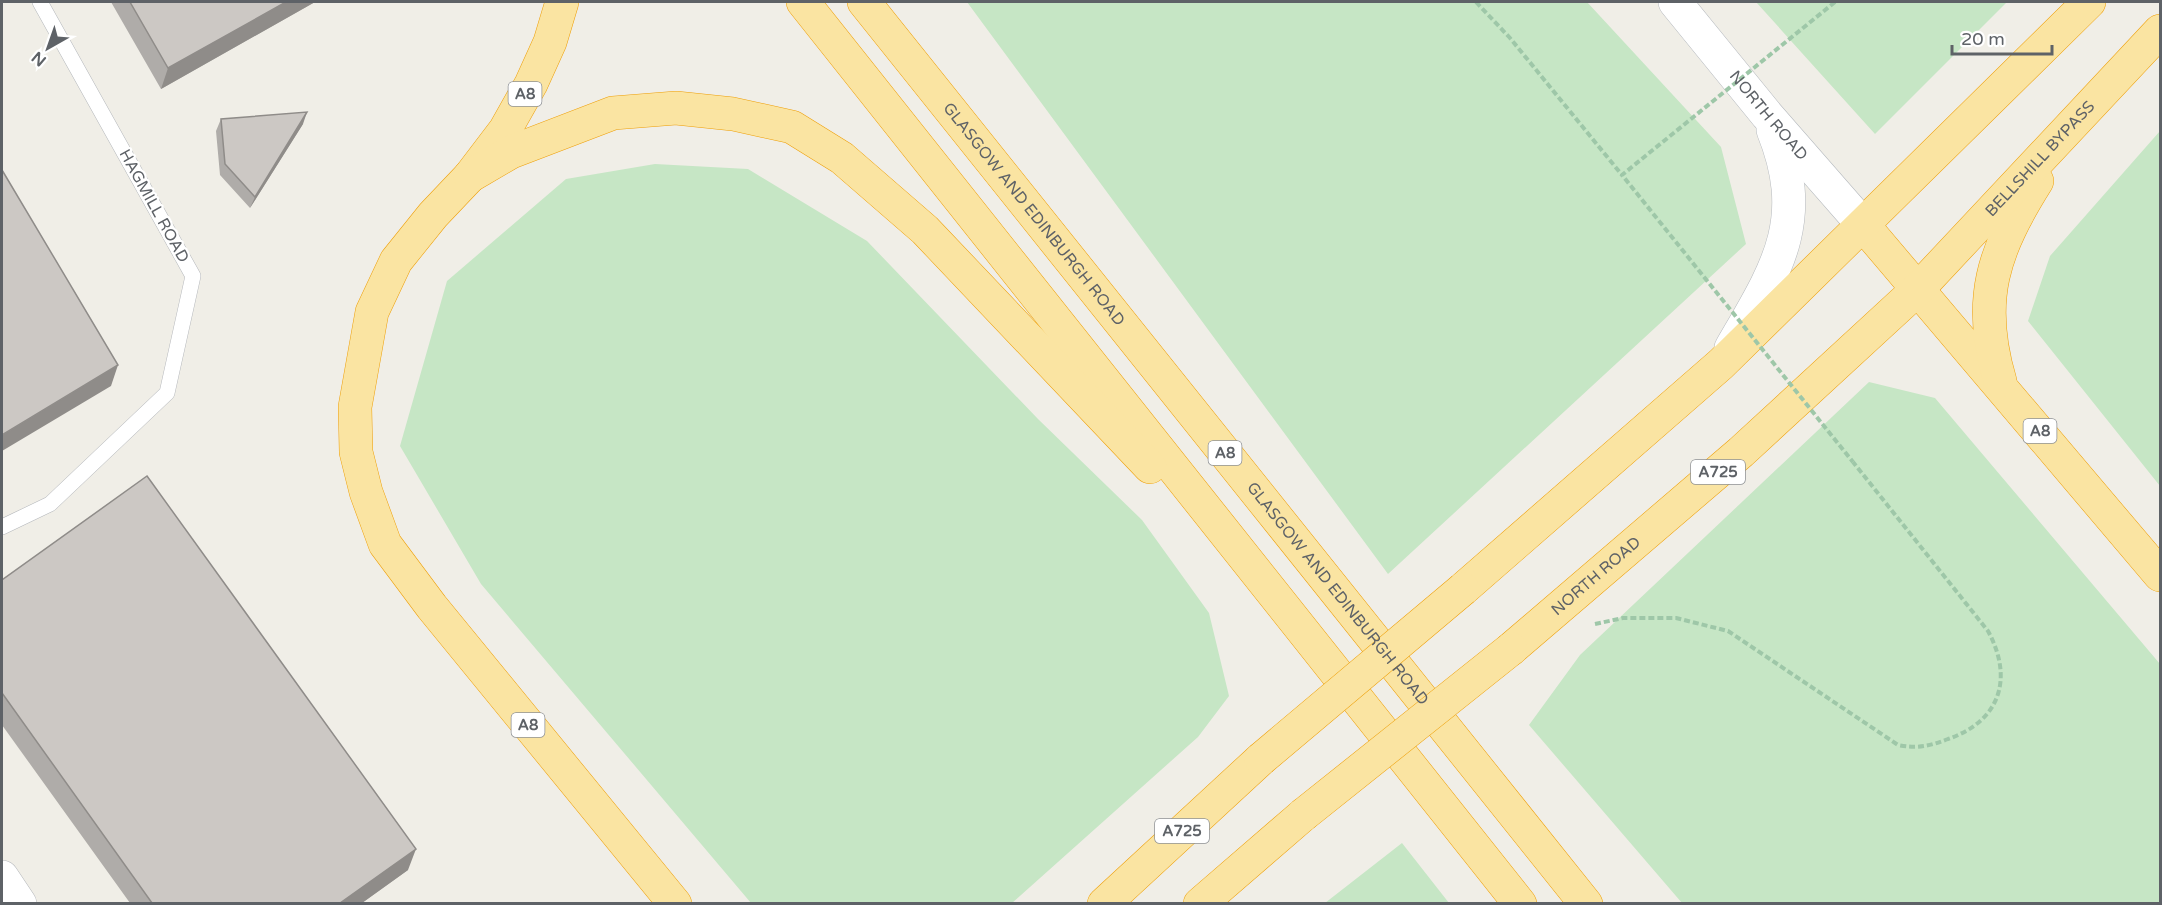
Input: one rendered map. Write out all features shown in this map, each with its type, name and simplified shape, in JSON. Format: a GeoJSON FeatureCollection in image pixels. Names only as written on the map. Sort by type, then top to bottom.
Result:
{"type":"FeatureCollection","features":[{"type":"Feature","properties":{"kind":"highway","name":"A8"},"geometry":{"type":"LineString","coordinates":[[561,2],[550,42],[531,84],[505,130],[470,176],[396,261],[372,312],[355,407],[356,452],[366,492],[384,544],[440,616],[675,903]]}},
{"type":"Feature","properties":{"kind":"highway","name":"A8"},"geometry":{"type":"LineString","coordinates":[[803,2],[1312,638],[1520,903]]}},
{"type":"Feature","properties":{"kind":"highway","name":"GLASGOW AND EDINBURGH ROAD"},"geometry":{"type":"LineString","coordinates":[[864,2],[1586,903]]}},
{"type":"Feature","properties":{"kind":"highway","name":"A725"},"geometry":{"type":"LineString","coordinates":[[1104,903],[1261,759],[1463,589],[1721,364],[1864,226],[2089,2]]}},
{"type":"Feature","properties":{"kind":"highway","name":"BELLSHILL BYPASS"},"geometry":{"type":"LineString","coordinates":[[1919,288],[2160,31]]}},
{"type":"Feature","properties":{"kind":"highway","name":"A8"},"geometry":{"type":"LineString","coordinates":[[470,176],[511,152],[613,113],[676,108],[733,114],[792,127],[842,158],[925,230],[1312,638]]}},
{"type":"Feature","properties":{"kind":"highway"},"geometry":{"type":"LineString","coordinates":[[2002,386],[1989,330],[1990,286],[1996,260],[2026,198],[2078,120]]}},
{"type":"Feature","properties":{"kind":"highway","name":"NORTH ROAD"},"geometry":{"type":"LineString","coordinates":[[1200,903],[1303,814],[1511,649],[1733,459],[1919,288],[1864,226]]}},
{"type":"Feature","properties":{"kind":"highway","name":"A8"},"geometry":{"type":"LineString","coordinates":[[1919,288],[2160,575]]}},
{"type":"Feature","properties":{"kind":"main road","name":"NORTH ROAD"},"geometry":{"type":"LineString","coordinates":[[1675,2],[1767,115],[1864,226]]}},
{"type":"Feature","properties":{"kind":"main road"},"geometry":{"type":"LineString","coordinates":[[1721,364],[1774,270],[1788,226],[1790,201],[1787,174],[1767,115]]}},
{"type":"Feature","properties":{"kind":"main road"},"geometry":{"type":"LineString","coordinates":[[2,877],[20,903]]}},
{"type":"Feature","properties":{"kind":"lane","name":"HAGMILL ROAD"},"geometry":{"type":"LineString","coordinates":[[2,527],[50,504],[166,393],[193,276],[40,2]]}},
{"type":"Feature","properties":{"kind":"path"},"geometry":{"type":"LineString","coordinates":[[1476,2],[1510,38],[1622,175],[1988,631],[1994,641],[2000,667],[1998,693],[1990,713],[1975,727],[1930,746],[1910,748],[1898,745],[1728,631],[1694,621],[1646,617],[1608,620],[1588,628]]}},
{"type":"Feature","properties":{"kind":"path"},"geometry":{"type":"LineString","coordinates":[[1622,175],[1835,2]]}},
{"type":"Feature","properties":{"kind":"green space"},"geometry":{"type":"Polygon","coordinates":[[[967,2],[1587,2],[1721,147],[1746,244],[1388,574],[967,2]]]}},
{"type":"Feature","properties":{"kind":"green space"},"geometry":{"type":"Polygon","coordinates":[[[1756,2],[2007,2],[1875,134],[1756,2]]]}},
{"type":"Feature","properties":{"kind":"green space"},"geometry":{"type":"Polygon","coordinates":[[[2160,131],[2160,486],[2028,321],[2050,256],[2160,131]]]}},
{"type":"Feature","properties":{"kind":"green space"},"geometry":{"type":"Polygon","coordinates":[[[655,164],[748,169],[867,241],[1038,419],[1142,520],[1209,613],[1229,696],[1198,737],[1012,903],[751,903],[481,584],[400,446],[447,281],[566,179],[655,164]]]}},
{"type":"Feature","properties":{"kind":"green space"},"geometry":{"type":"Polygon","coordinates":[[[1869,382],[1935,398],[2160,664],[2160,903],[1682,903],[1529,725],[1580,655],[1869,382]]]}},
{"type":"Feature","properties":{"kind":"green space"},"geometry":{"type":"Polygon","coordinates":[[[1402,843],[1449,903],[1325,903],[1402,843]]]}},
{"type":"Feature","properties":{"kind":"building"},"geometry":{"type":"Polygon","coordinates":[[[130,2],[286,2],[168,68],[130,2]]]}},
{"type":"Feature","properties":{"kind":"building"},"geometry":{"type":"Polygon","coordinates":[[[307,112],[255,197],[225,164],[221,119],[307,112]]]}},
{"type":"Feature","properties":{"kind":"building"},"geometry":{"type":"Polygon","coordinates":[[[2,170],[118,365],[2,435],[2,170]]]}},
{"type":"Feature","properties":{"kind":"building"},"geometry":{"type":"Polygon","coordinates":[[[147,476],[416,849],[340,903],[152,903],[2,693],[2,580],[147,476]]]}}]}
